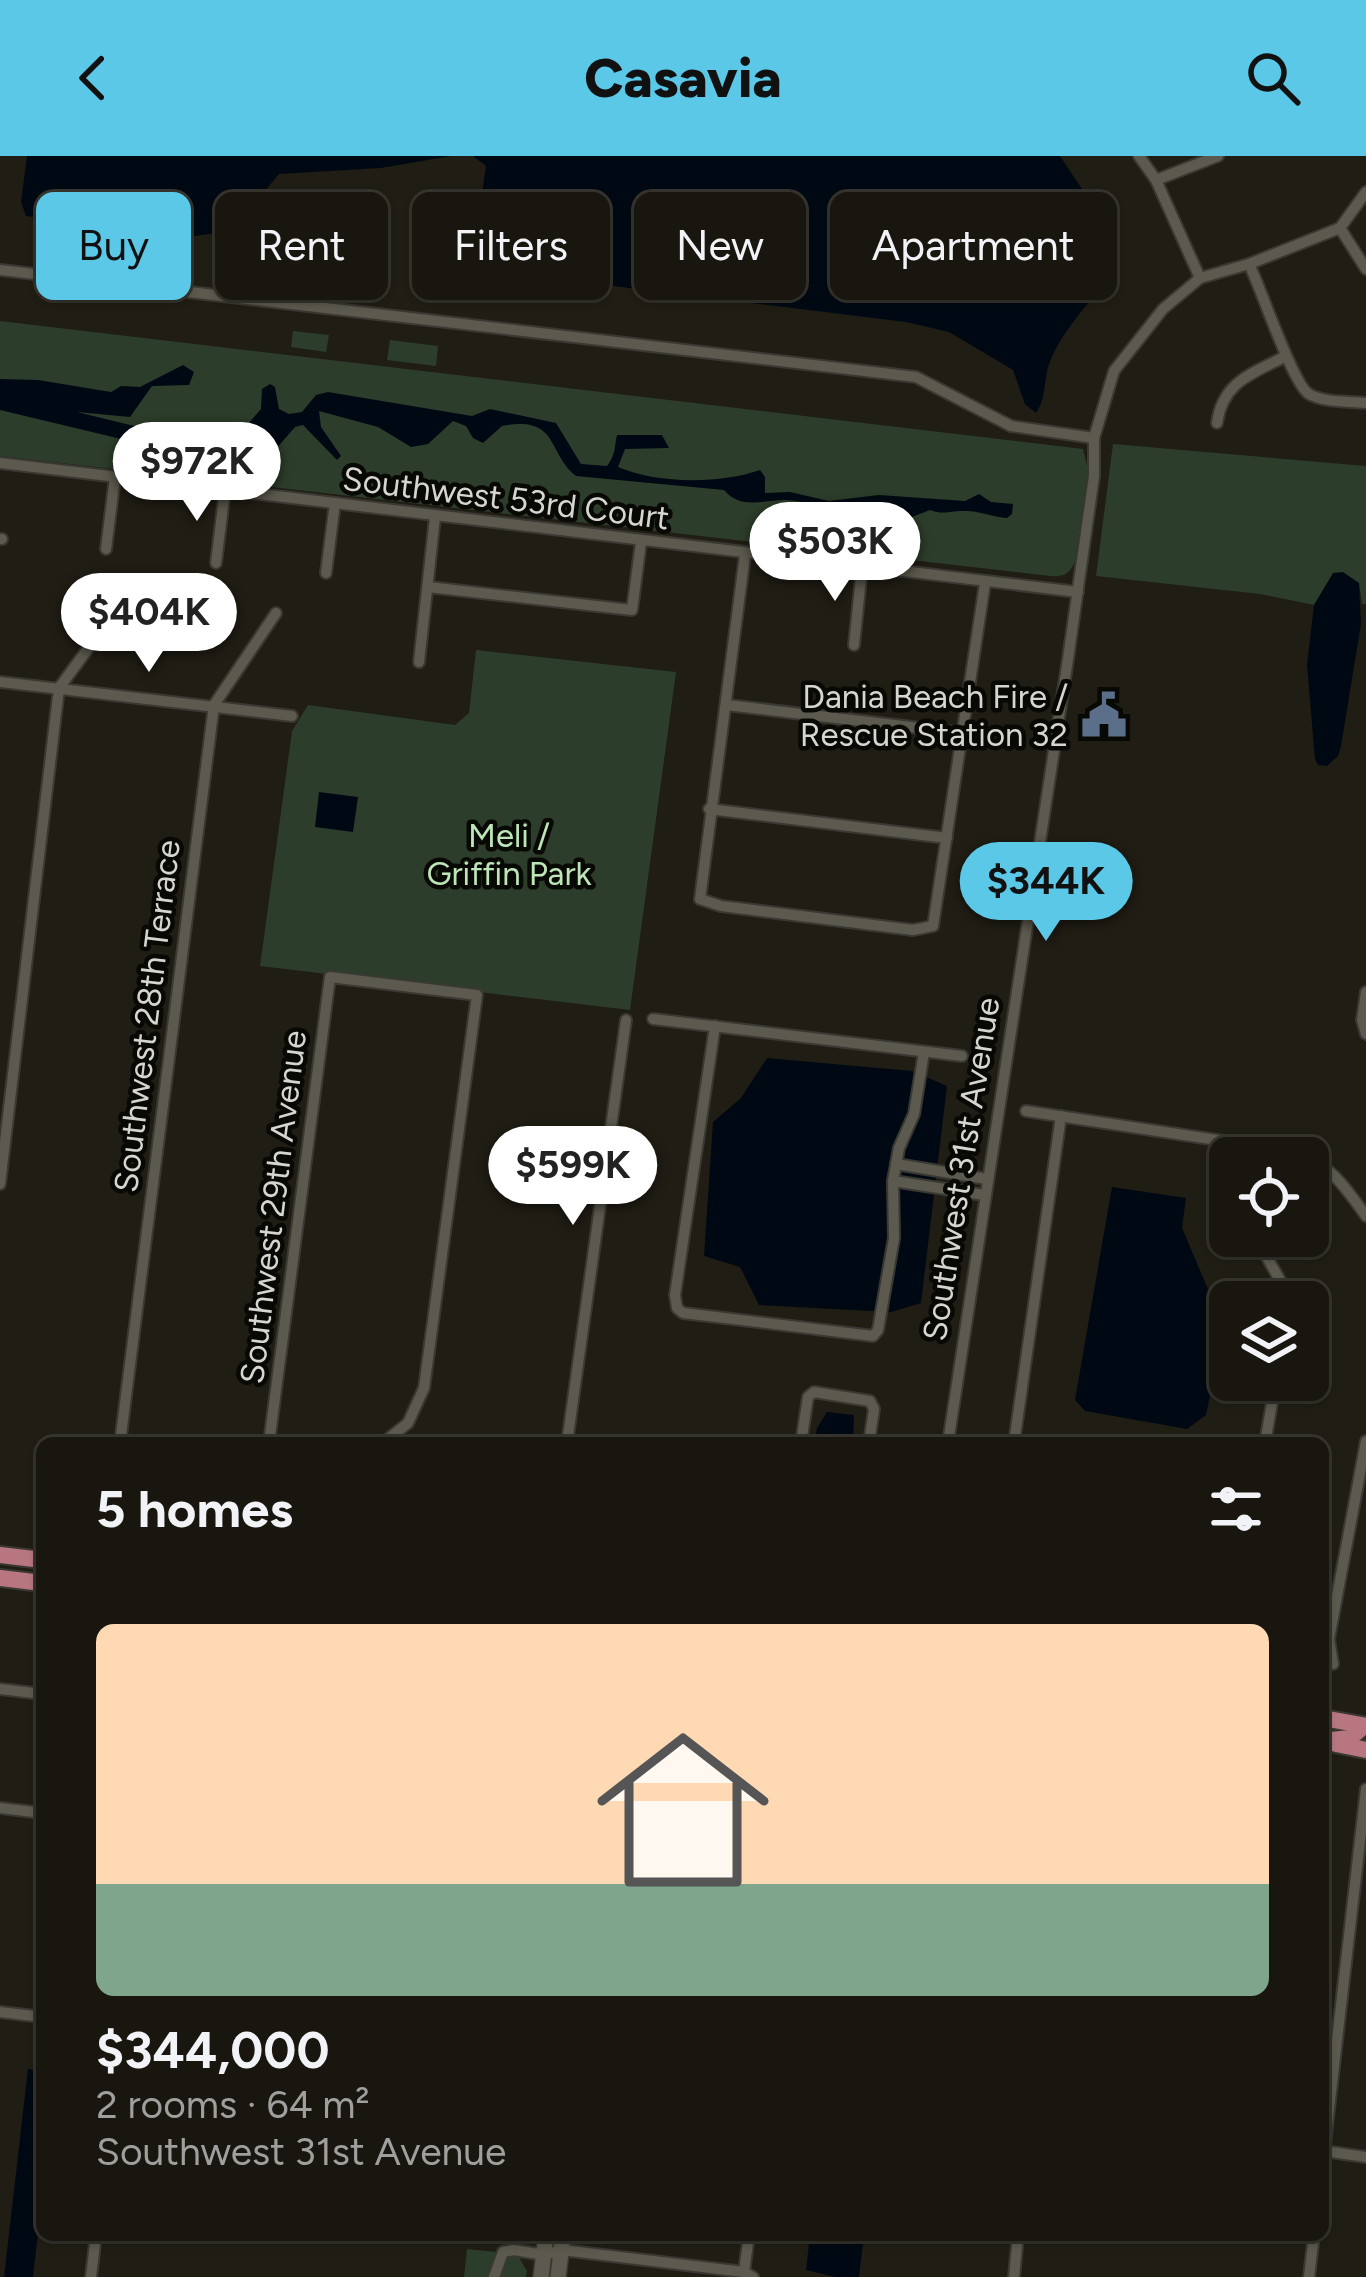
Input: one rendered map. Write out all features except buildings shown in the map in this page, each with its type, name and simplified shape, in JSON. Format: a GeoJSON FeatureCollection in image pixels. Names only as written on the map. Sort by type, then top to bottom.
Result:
{"type":"FeatureCollection","features":[{"type":"Feature","properties":{"kind":"main road"},"geometry":{"type":"LineString","coordinates":[[0,1555],[36,1559]]}},
{"type":"Feature","properties":{"kind":"main road"},"geometry":{"type":"LineString","coordinates":[[0,1578],[36,1582]]}},
{"type":"Feature","properties":{"kind":"main road"},"geometry":{"type":"LineString","coordinates":[[1329,1719],[1365,1726]]}},
{"type":"Feature","properties":{"kind":"main road"},"geometry":{"type":"LineString","coordinates":[[1329,1740],[1350,1738],[1365,1726]]}},
{"type":"Feature","properties":{"kind":"main road"},"geometry":{"type":"LineString","coordinates":[[1329,1742],[1366,1750]]}},
{"type":"Feature","properties":{"kind":"main road"},"geometry":{"type":"LineString","coordinates":[[541,2277],[545,2241]]}},
{"type":"Feature","properties":{"kind":"main road"},"geometry":{"type":"LineString","coordinates":[[558,2277],[562,2243]]}},
{"type":"Feature","properties":{"kind":"street"},"geometry":{"type":"LineString","coordinates":[[1139,156],[1156,180],[1200,278],[1340,228],[1366,192]]}},
{"type":"Feature","properties":{"kind":"street"},"geometry":{"type":"LineString","coordinates":[[1156,180],[1218,156]]}},
{"type":"Feature","properties":{"kind":"street"},"geometry":{"type":"LineString","coordinates":[[1340,228],[1366,269]]}},
{"type":"Feature","properties":{"kind":"street"},"geometry":{"type":"LineString","coordinates":[[1249,264],[1296,383],[1311,396],[1366,403]]}},
{"type":"Feature","properties":{"kind":"street"},"geometry":{"type":"LineString","coordinates":[[0,270],[916,377],[1012,426],[1094,438]]}},
{"type":"Feature","properties":{"kind":"street","name":"Southwest 31st Avenue"},"geometry":{"type":"LineString","coordinates":[[949,1437],[1078,592],[1094,476],[1094,438],[1114,371],[1163,308],[1200,278]]}},
{"type":"Feature","properties":{"kind":"street"},"geometry":{"type":"LineString","coordinates":[[1216,423],[1220,401],[1237,382],[1286,356]]}},
{"type":"Feature","properties":{"kind":"street","name":"Southwest 53rd Court"},"geometry":{"type":"LineString","coordinates":[[0,463],[1078,592]]}},
{"type":"Feature","properties":{"kind":"street"},"geometry":{"type":"LineString","coordinates":[[106,549],[115,477]]}},
{"type":"Feature","properties":{"kind":"street"},"geometry":{"type":"LineString","coordinates":[[216,562],[224,490]]}},
{"type":"Feature","properties":{"kind":"street"},"geometry":{"type":"LineString","coordinates":[[326,573],[335,503]]}},
{"type":"Feature","properties":{"kind":"street"},"geometry":{"type":"LineString","coordinates":[[419,662],[435,517]]}},
{"type":"Feature","properties":{"kind":"street"},"geometry":{"type":"LineString","coordinates":[[428,586],[632,610],[641,542]]}},
{"type":"Feature","properties":{"kind":"street"},"geometry":{"type":"LineString","coordinates":[[745,555],[700,899],[721,907],[892,928],[932,926],[985,583]]}},
{"type":"Feature","properties":{"kind":"street"},"geometry":{"type":"LineString","coordinates":[[854,645],[862,568]]}},
{"type":"Feature","properties":{"kind":"street"},"geometry":{"type":"LineString","coordinates":[[0,1184],[59,688],[129,592]]}},
{"type":"Feature","properties":{"kind":"street","name":"Southwest 28th Terrace"},"geometry":{"type":"LineString","coordinates":[[121,1437],[214,706],[276,614]]}},
{"type":"Feature","properties":{"kind":"street"},"geometry":{"type":"LineString","coordinates":[[0,682],[292,716]]}},
{"type":"Feature","properties":{"kind":"street"},"geometry":{"type":"LineString","coordinates":[[727,705],[962,733]]}},
{"type":"Feature","properties":{"kind":"street"},"geometry":{"type":"LineString","coordinates":[[709,809],[947,838]]}},
{"type":"Feature","properties":{"kind":"street","name":"Southwest 29th Avenue"},"geometry":{"type":"LineString","coordinates":[[270,1437],[330,977],[477,995],[424,1388],[408,1423],[390,1437]]}},
{"type":"Feature","properties":{"kind":"street"},"geometry":{"type":"LineString","coordinates":[[1366,992],[1362,1020],[1366,1034]]}},
{"type":"Feature","properties":{"kind":"street"},"geometry":{"type":"LineString","coordinates":[[653,1019],[962,1056]]}},
{"type":"Feature","properties":{"kind":"street"},"geometry":{"type":"LineString","coordinates":[[568,1437],[626,1020]]}},
{"type":"Feature","properties":{"kind":"street"},"geometry":{"type":"LineString","coordinates":[[715,1026],[675,1295],[683,1313],[872,1336],[883,1318],[894,1238],[893,1181],[914,1114],[923,1052]]}},
{"type":"Feature","properties":{"kind":"street"},"geometry":{"type":"LineString","coordinates":[[1026,1111],[1209,1143]]}},
{"type":"Feature","properties":{"kind":"street"},"geometry":{"type":"LineString","coordinates":[[1015,1437],[1061,1116]]}},
{"type":"Feature","properties":{"kind":"street"},"geometry":{"type":"LineString","coordinates":[[896,1165],[987,1179]]}},
{"type":"Feature","properties":{"kind":"street"},"geometry":{"type":"LineString","coordinates":[[1329,1170],[1366,1216]]}},
{"type":"Feature","properties":{"kind":"street"},"geometry":{"type":"LineString","coordinates":[[893,1181],[984,1196]]}},
{"type":"Feature","properties":{"kind":"street"},"geometry":{"type":"LineString","coordinates":[[802,1437],[808,1397],[814,1392],[870,1402],[874,1409],[870,1437]]}},
{"type":"Feature","properties":{"kind":"street"},"geometry":{"type":"LineString","coordinates":[[1266,1437],[1272,1401]]}},
{"type":"Feature","properties":{"kind":"street"},"geometry":{"type":"LineString","coordinates":[[1333,1664],[1329,1640],[1366,1441]]}},
{"type":"Feature","properties":{"kind":"street"},"geometry":{"type":"LineString","coordinates":[[0,1689],[36,1693]]}},
{"type":"Feature","properties":{"kind":"street"},"geometry":{"type":"LineString","coordinates":[[1329,2108],[1366,1789]]}},
{"type":"Feature","properties":{"kind":"street"},"geometry":{"type":"LineString","coordinates":[[0,1808],[36,1812]]}},
{"type":"Feature","properties":{"kind":"street"},"geometry":{"type":"LineString","coordinates":[[0,2012],[36,2016]]}},
{"type":"Feature","properties":{"kind":"street"},"geometry":{"type":"LineString","coordinates":[[1329,2152],[1366,2157]]}},
{"type":"Feature","properties":{"kind":"street"},"geometry":{"type":"LineString","coordinates":[[91,2277],[95,2241]]}},
{"type":"Feature","properties":{"kind":"street"},"geometry":{"type":"LineString","coordinates":[[494,2277],[503,2252],[544,2255],[562,2243],[699,2272],[748,2275],[749,2241]]}},
{"type":"Feature","properties":{"kind":"street"},"geometry":{"type":"LineString","coordinates":[[1014,2277],[1017,2241]]}},
{"type":"Feature","properties":{"kind":"street"},"geometry":{"type":"LineString","coordinates":[[1309,2277],[1313,2241]]}},
{"type":"Feature","properties":{"kind":"green space"},"geometry":{"type":"Polygon","coordinates":[[[0,321],[1083,449],[1088,470],[1075,561],[1066,574],[1050,576],[0,456],[0,321]]]}},
{"type":"Feature","properties":{"kind":"green space"},"geometry":{"type":"Polygon","coordinates":[[[293,331],[329,335],[326,352],[291,347],[293,331]]]}},
{"type":"Feature","properties":{"kind":"green space"},"geometry":{"type":"Polygon","coordinates":[[[390,340],[438,346],[436,366],[387,360],[390,340]]]}},
{"type":"Feature","properties":{"kind":"green space"},"geometry":{"type":"Polygon","coordinates":[[[1113,444],[1366,466],[1366,604],[1362,604],[1359,583],[1333,574],[1314,605],[1260,594],[1096,576],[1113,444]]]}},
{"type":"Feature","properties":{"kind":"green space","name":"Meli / Griffin Park"},"geometry":{"type":"Polygon","coordinates":[[[476,650],[676,672],[630,1010],[260,966],[292,731],[308,705],[455,725],[469,713],[476,650]]]}},
{"type":"Feature","properties":{"kind":"green space"},"geometry":{"type":"Polygon","coordinates":[[[467,2249],[517,2254],[526,2277],[464,2277],[467,2249]]]}},
{"type":"Feature","properties":{"kind":"shaded area"},"geometry":{"type":"Polygon","coordinates":[[[27,156],[451,156],[381,168],[279,174],[264,192],[215,192],[215,233],[191,236],[191,192],[36,192],[36,217],[26,216],[21,202],[27,156]]]}},
{"type":"Feature","properties":{"kind":"shaded area"},"geometry":{"type":"Polygon","coordinates":[[[473,156],[1060,156],[1084,192],[830,192],[830,300],[1090,300],[1058,345],[1036,413],[1025,404],[1013,370],[949,332],[906,322],[727,300],[806,300],[806,192],[634,192],[634,288],[610,286],[610,192],[482,192],[486,166],[473,156]]]}},
{"type":"Feature","properties":{"kind":"shaded area"},"geometry":{"type":"Polygon","coordinates":[[[183,365],[194,372],[189,385],[152,386],[130,417],[77,412],[175,436],[248,424],[261,409],[262,389],[270,384],[275,387],[279,409],[289,414],[302,412],[316,395],[328,392],[472,416],[490,409],[556,423],[581,464],[607,466],[617,435],[662,435],[669,448],[625,449],[618,467],[651,477],[689,480],[760,470],[765,493],[790,492],[829,501],[879,495],[965,501],[979,494],[991,502],[1013,504],[1012,514],[1007,518],[930,510],[912,517],[891,507],[843,509],[791,500],[745,502],[724,490],[576,476],[543,431],[520,424],[502,426],[483,443],[466,426],[453,421],[428,444],[411,447],[378,427],[319,411],[321,427],[341,456],[337,460],[303,425],[295,427],[269,457],[262,455],[261,440],[205,432],[163,449],[0,410],[0,379],[111,392],[121,386],[140,387],[183,365]]]}},
{"type":"Feature","properties":{"kind":"shaded area"},"geometry":{"type":"Polygon","coordinates":[[[1343,572],[1359,583],[1361,624],[1341,746],[1327,766],[1318,765],[1315,759],[1307,665],[1314,605],[1333,573],[1343,572]]]}},
{"type":"Feature","properties":{"kind":"shaded area"},"geometry":{"type":"Polygon","coordinates":[[[319,792],[358,797],[353,832],[315,827],[319,792]]]}},
{"type":"Feature","properties":{"kind":"shaded area"},"geometry":{"type":"Polygon","coordinates":[[[767,1058],[912,1071],[947,1086],[921,1303],[891,1312],[759,1305],[740,1267],[704,1256],[713,1122],[741,1098],[767,1058]]]}},
{"type":"Feature","properties":{"kind":"shaded area"},"geometry":{"type":"Polygon","coordinates":[[[1112,1187],[1186,1198],[1182,1228],[1209,1292],[1206,1415],[1187,1429],[1085,1411],[1075,1400],[1112,1187]]]}},
{"type":"Feature","properties":{"kind":"shaded area"},"geometry":{"type":"Polygon","coordinates":[[[827,1412],[854,1415],[853,1437],[816,1437],[827,1412]]]}},
{"type":"Feature","properties":{"kind":"shaded area"},"geometry":{"type":"Polygon","coordinates":[[[28,2069],[36,2070],[33,2277],[4,2277],[28,2069]]]}},
{"type":"Feature","properties":{"kind":"shaded area"},"geometry":{"type":"Polygon","coordinates":[[[809,2241],[863,2241],[859,2277],[806,2270],[809,2241]]]}},
{"type":"Feature","properties":{"kind":"place","name":"Dania Beach Fire / Rescue Station 32"},"geometry":{"type":"Point","coordinates":[1104,715]}}]}
